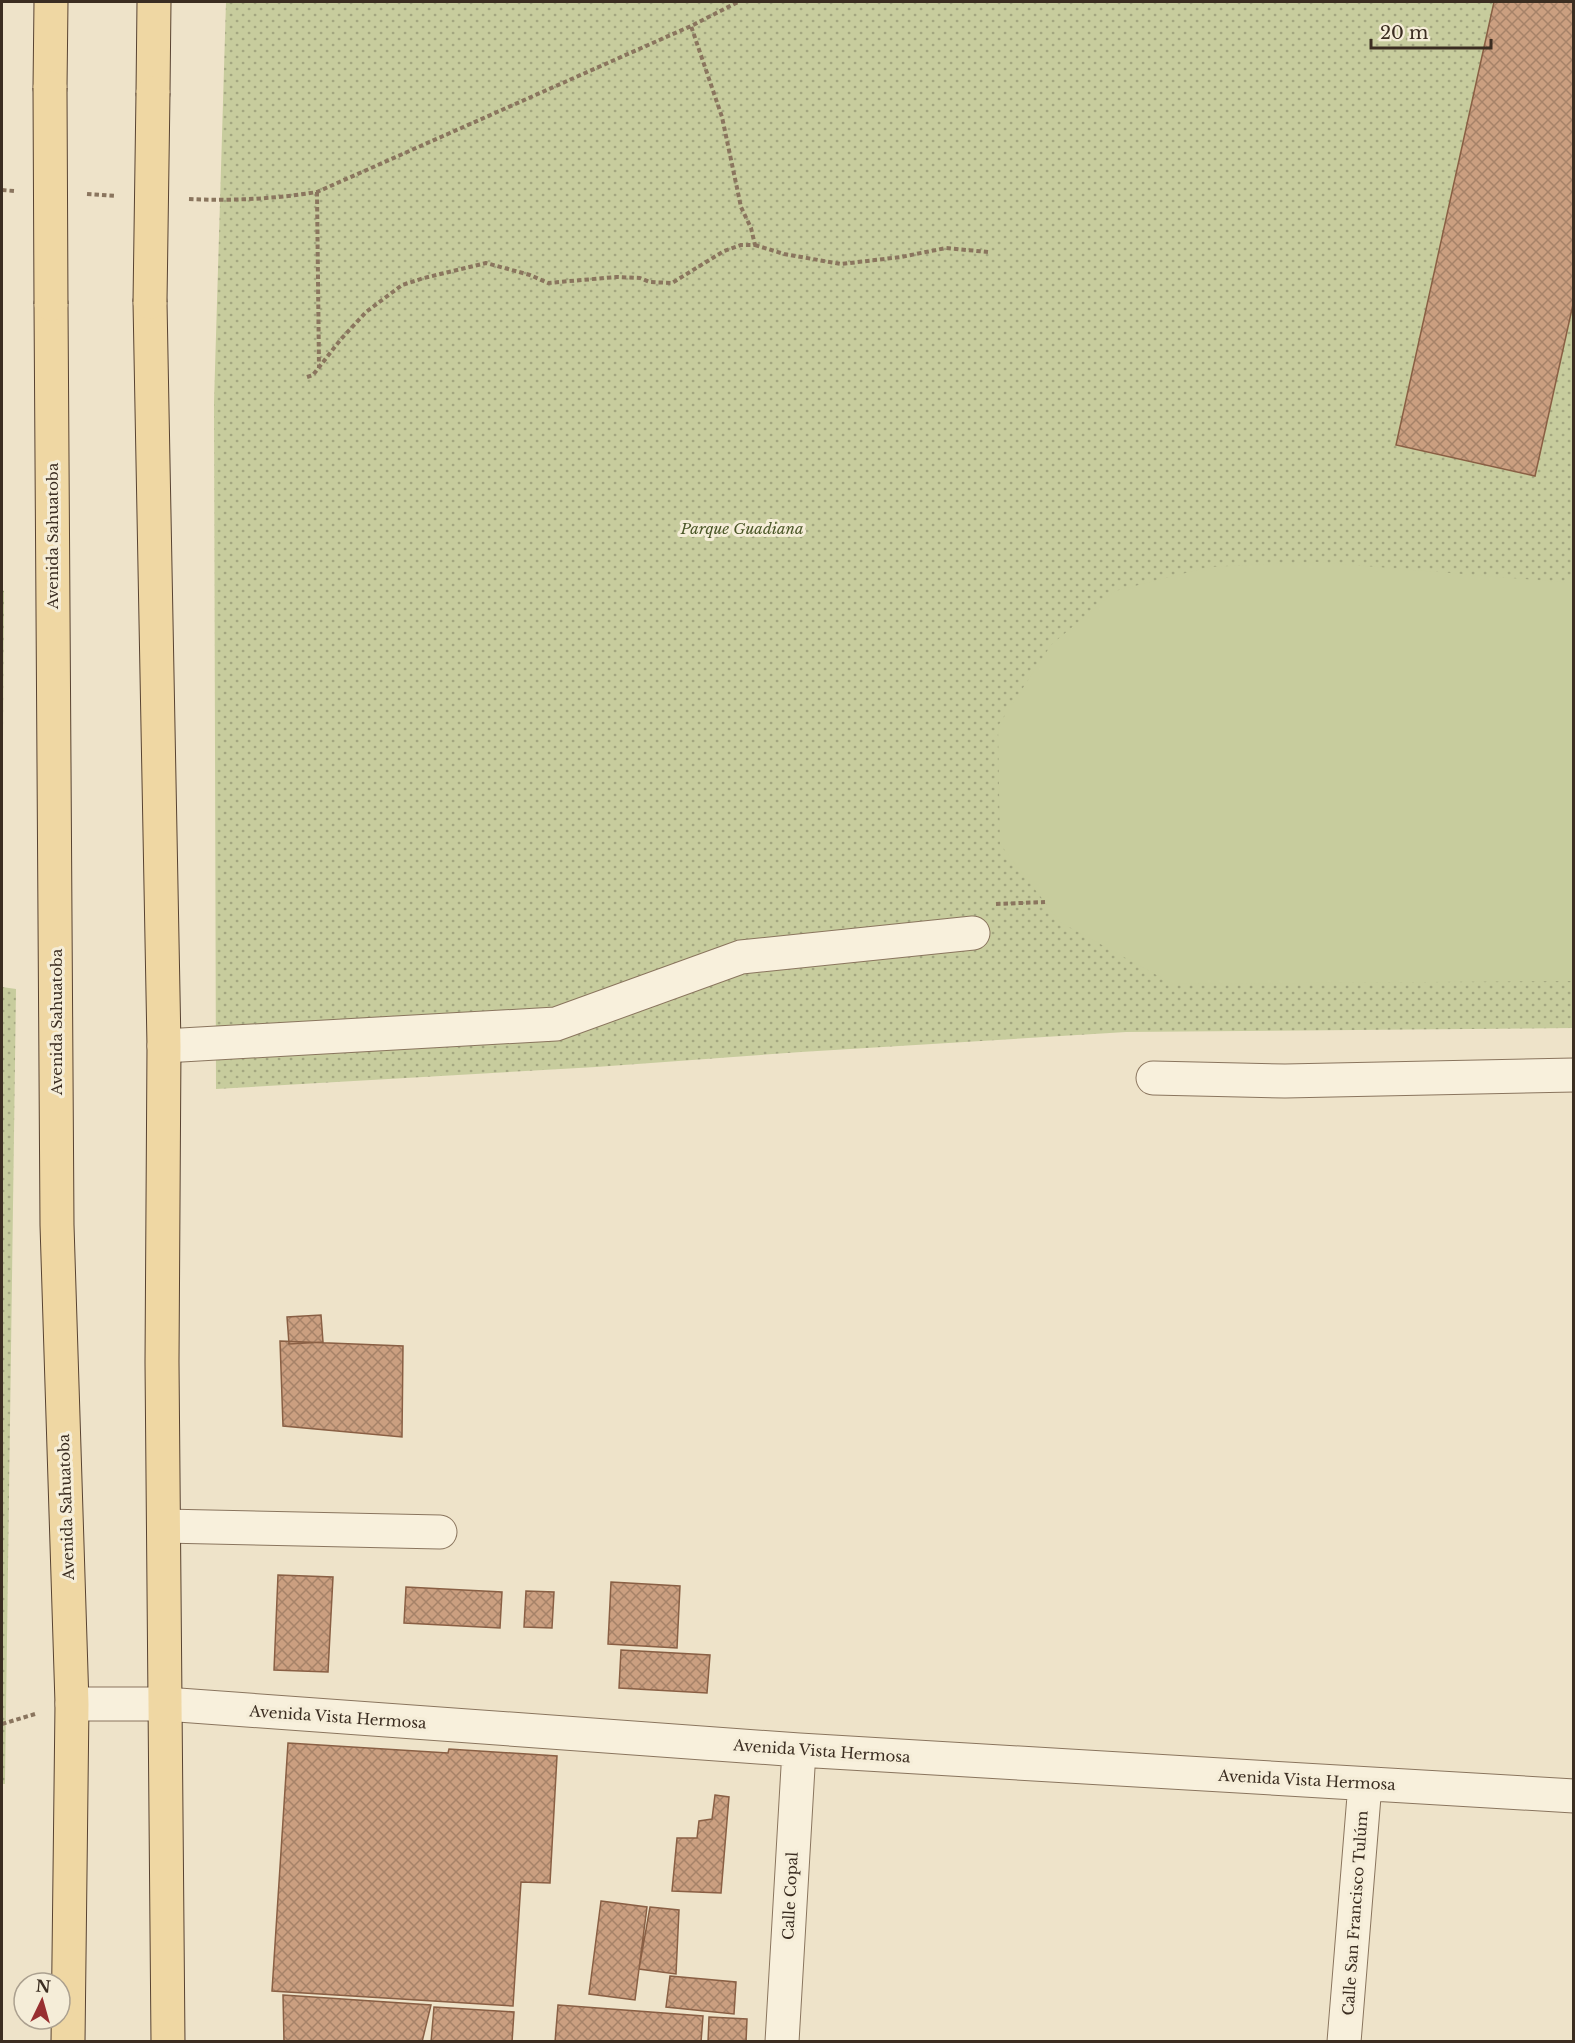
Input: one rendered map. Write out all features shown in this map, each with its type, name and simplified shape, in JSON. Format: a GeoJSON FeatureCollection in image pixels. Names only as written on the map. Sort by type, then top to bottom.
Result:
{"type":"FeatureCollection","features":[{"type":"Feature","properties":{"kind":"main road","name":"Avenida Sahuatoba"},"geometry":{"type":"LineString","coordinates":[[51,2],[57,1225],[72,1704],[68,2042]]}},
{"type":"Feature","properties":{"kind":"main road"},"geometry":{"type":"LineString","coordinates":[[154,2],[150,302],[164,1046],[164,1526],[168,2042]]}},
{"type":"Feature","properties":{"kind":"street"},"geometry":{"type":"LineString","coordinates":[[164,1046],[556,1024],[741,957],[973,933]]}},
{"type":"Feature","properties":{"kind":"street"},"geometry":{"type":"LineString","coordinates":[[1153,1078],[1285,1081],[1574,1075]]}},
{"type":"Feature","properties":{"kind":"street"},"geometry":{"type":"LineString","coordinates":[[164,1526],[440,1532]]}},
{"type":"Feature","properties":{"kind":"street","name":"Avenida Vista Hermosa"},"geometry":{"type":"LineString","coordinates":[[72,1704],[165,1704],[799,1750],[1574,1796]]}},
{"type":"Feature","properties":{"kind":"street","name":"Calle Copal"},"geometry":{"type":"LineString","coordinates":[[782,2042],[799,1750]]}},
{"type":"Feature","properties":{"kind":"street","name":"Calle San Francisco Tulúm"},"geometry":{"type":"LineString","coordinates":[[1344,2042],[1365,1784]]}},
{"type":"Feature","properties":{"kind":"path"},"geometry":{"type":"LineString","coordinates":[[279,198],[317,192],[691,26],[738,2]]}},
{"type":"Feature","properties":{"kind":"path"},"geometry":{"type":"LineString","coordinates":[[691,26],[722,117],[741,207],[751,228],[755,244]]}},
{"type":"Feature","properties":{"kind":"path"},"geometry":{"type":"LineString","coordinates":[[317,192],[319,368]]}},
{"type":"Feature","properties":{"kind":"path"},"geometry":{"type":"LineString","coordinates":[[307,377],[313,375],[366,312],[402,285],[486,263],[530,275],[548,283],[616,277],[672,283],[724,251],[741,245],[755,244],[784,254],[840,264],[901,257],[946,248],[988,252]]}},
{"type":"Feature","properties":{"kind":"green space","name":"Parque Guadiana"},"geometry":{"type":"Polygon","coordinates":[[[226,2],[1573,2],[1573,1028],[1126,1032],[216,1089],[214,402],[226,2]]]}},
{"type":"Feature","properties":{"kind":"green space"},"geometry":{"type":"Polygon","coordinates":[[[1316,562],[1573,583],[1573,981],[1173,984],[1060,922],[1000,844],[998,726],[1051,645],[1115,591],[1209,567],[1316,562]]]}},
{"type":"Feature","properties":{"kind":"green space"},"geometry":{"type":"Polygon","coordinates":[[[2,590],[4,591],[2,889],[2,590]]]}},
{"type":"Feature","properties":{"kind":"green space"},"geometry":{"type":"Polygon","coordinates":[[[2,987],[16,989],[5,1784],[2,1784],[2,987]]]}},
{"type":"Feature","properties":{"kind":"building"},"geometry":{"type":"Polygon","coordinates":[[[1494,2],[1574,2],[1574,300],[1535,476],[1396,445],[1494,2]]]}},
{"type":"Feature","properties":{"kind":"building"},"geometry":{"type":"Polygon","coordinates":[[[321,1315],[323,1342],[289,1344],[287,1317],[321,1315]]]}},
{"type":"Feature","properties":{"kind":"building"},"geometry":{"type":"Polygon","coordinates":[[[280,1341],[403,1346],[402,1437],[283,1426],[280,1341]]]}},
{"type":"Feature","properties":{"kind":"building"},"geometry":{"type":"Polygon","coordinates":[[[278,1575],[333,1577],[328,1672],[274,1670],[278,1575]]]}},
{"type":"Feature","properties":{"kind":"building"},"geometry":{"type":"Polygon","coordinates":[[[611,1582],[680,1586],[677,1648],[608,1644],[611,1582]]]}},
{"type":"Feature","properties":{"kind":"building"},"geometry":{"type":"Polygon","coordinates":[[[406,1587],[502,1592],[500,1628],[404,1623],[406,1587]]]}},
{"type":"Feature","properties":{"kind":"building"},"geometry":{"type":"Polygon","coordinates":[[[526,1591],[554,1592],[552,1628],[524,1627],[526,1591]]]}},
{"type":"Feature","properties":{"kind":"building"},"geometry":{"type":"Polygon","coordinates":[[[621,1650],[710,1655],[707,1693],[619,1688],[621,1650]]]}},
{"type":"Feature","properties":{"kind":"building"},"geometry":{"type":"Polygon","coordinates":[[[288,1743],[448,1753],[449,1749],[557,1756],[550,1883],[521,1882],[513,2006],[272,1991],[288,1743]]]}},
{"type":"Feature","properties":{"kind":"building"},"geometry":{"type":"Polygon","coordinates":[[[715,1795],[729,1797],[721,1893],[672,1891],[677,1838],[697,1838],[699,1821],[712,1819],[715,1795]]]}},
{"type":"Feature","properties":{"kind":"building"},"geometry":{"type":"Polygon","coordinates":[[[601,1901],[647,1907],[635,2000],[589,1994],[601,1901]]]}},
{"type":"Feature","properties":{"kind":"building"},"geometry":{"type":"Polygon","coordinates":[[[650,1907],[679,1910],[676,1974],[639,1969],[650,1907]]]}},
{"type":"Feature","properties":{"kind":"building"},"geometry":{"type":"Polygon","coordinates":[[[670,1976],[736,1982],[734,2014],[666,2007],[670,1976]]]}},
{"type":"Feature","properties":{"kind":"building"},"geometry":{"type":"Polygon","coordinates":[[[283,1995],[431,2005],[422,2042],[284,2042],[283,1995]]]}},
{"type":"Feature","properties":{"kind":"building"},"geometry":{"type":"Polygon","coordinates":[[[558,2005],[703,2016],[701,2042],[555,2042],[558,2005]]]}},
{"type":"Feature","properties":{"kind":"building"},"geometry":{"type":"Polygon","coordinates":[[[434,2007],[514,2012],[512,2042],[431,2042],[434,2007]]]}},
{"type":"Feature","properties":{"kind":"building"},"geometry":{"type":"Polygon","coordinates":[[[709,2017],[747,2019],[746,2042],[708,2042],[709,2017]]]}}]}
